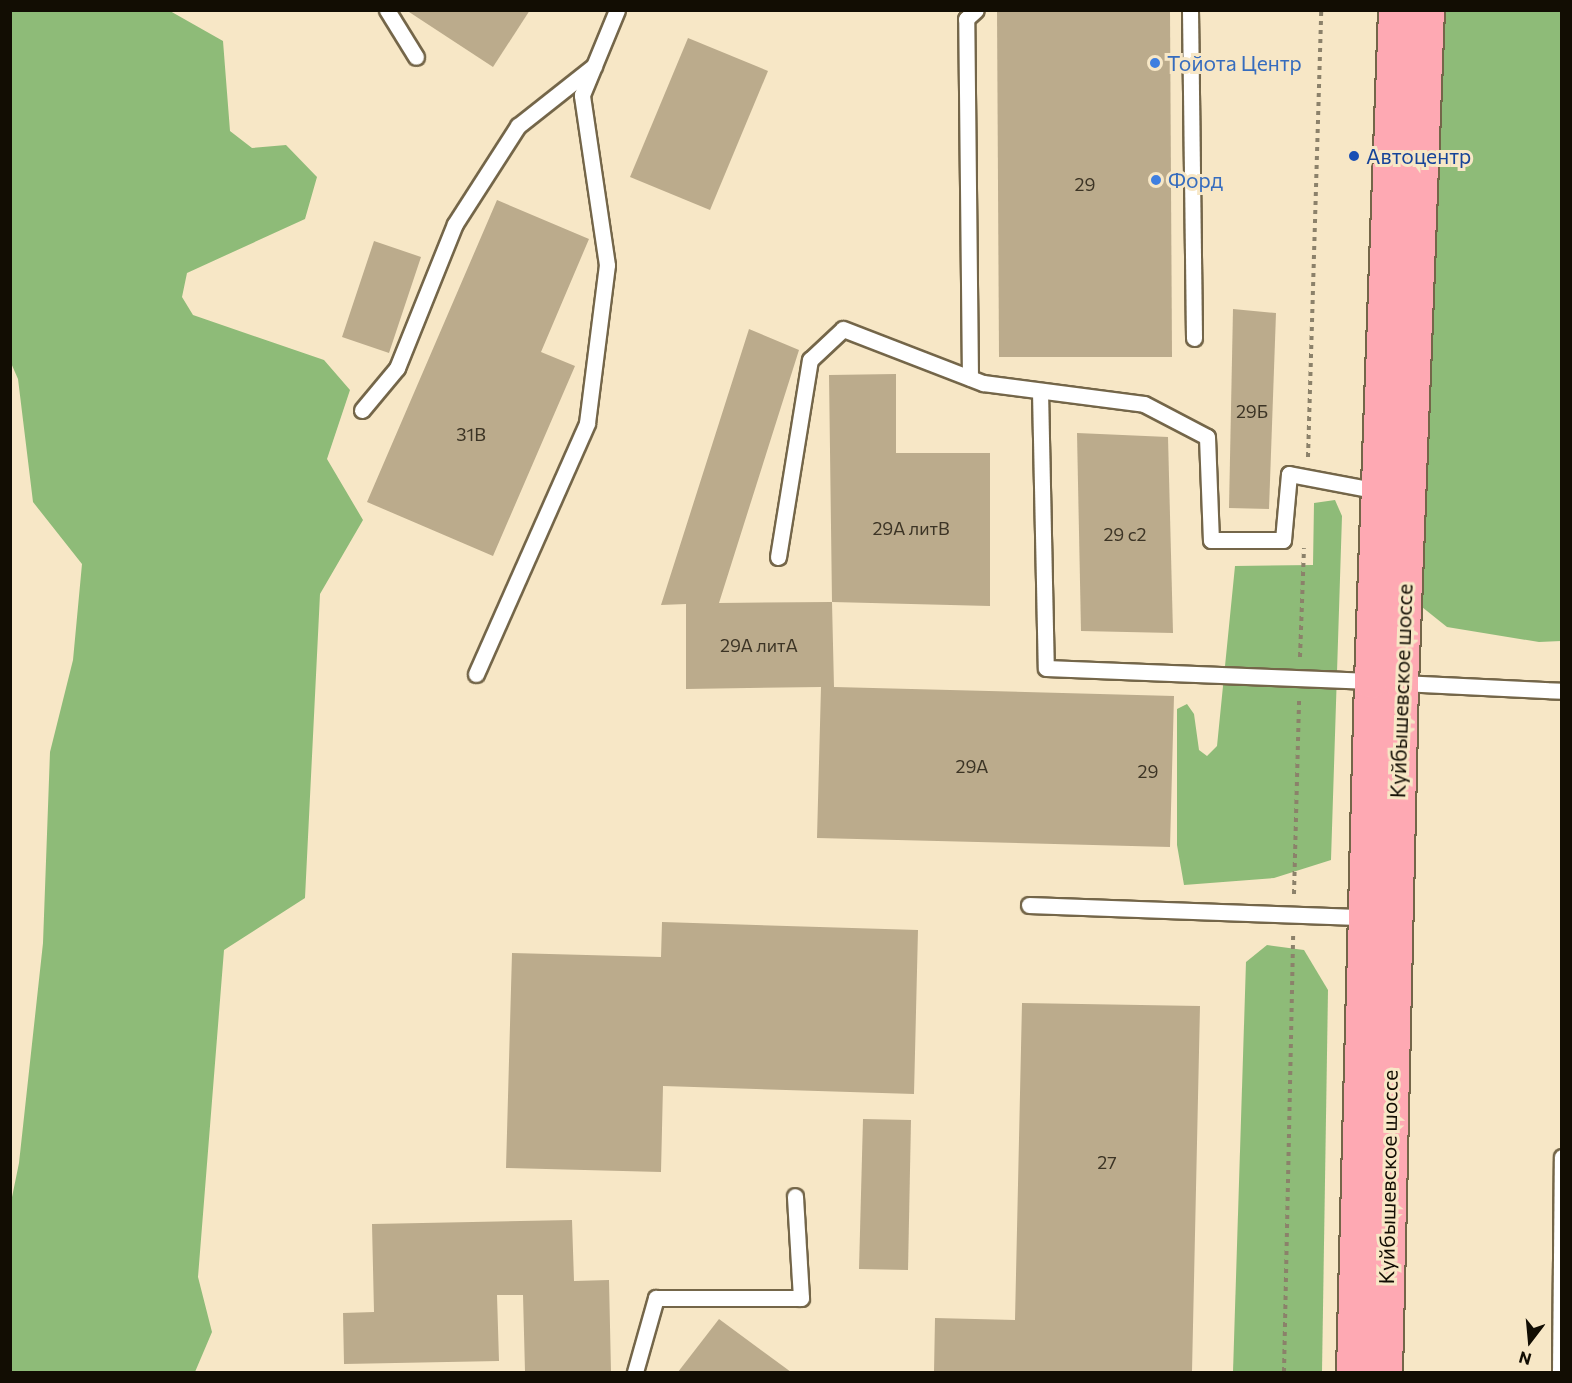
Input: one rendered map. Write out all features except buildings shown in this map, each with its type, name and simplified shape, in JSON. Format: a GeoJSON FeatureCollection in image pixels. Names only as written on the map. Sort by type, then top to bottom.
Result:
{"type":"FeatureCollection","features":[{"type":"Feature","properties":{"kind":"main road","name":"Куйбышевское шоссе"},"geometry":{"type":"LineString","coordinates":[[1384,1372],[1386,682],[1379,491],[1395,10]]}},
{"type":"Feature","properties":{"kind":"main road","name":"Куйбышевское шоссе"},"geometry":{"type":"LineString","coordinates":[[1353,1372],[1364,918],[1386,682],[1427,10]]}},
{"type":"Feature","properties":{"kind":"lane"},"geometry":{"type":"LineString","coordinates":[[387,10],[416,57]]}},
{"type":"Feature","properties":{"kind":"lane"},"geometry":{"type":"LineString","coordinates":[[476,674],[587,423],[607,266],[582,95],[617,10]]}},
{"type":"Feature","properties":{"kind":"lane"},"geometry":{"type":"LineString","coordinates":[[970,378],[966,19],[976,10]]}},
{"type":"Feature","properties":{"kind":"lane"},"geometry":{"type":"LineString","coordinates":[[1190,10],[1194,338]]}},
{"type":"Feature","properties":{"kind":"lane"},"geometry":{"type":"LineString","coordinates":[[362,410],[398,368],[456,224],[518,126],[594,66]]}},
{"type":"Feature","properties":{"kind":"lane"},"geometry":{"type":"LineString","coordinates":[[778,557],[810,360],[843,329],[983,383],[1144,404],[1207,437],[1211,540],[1283,540],[1289,474],[1379,491]]}},
{"type":"Feature","properties":{"kind":"lane"},"geometry":{"type":"LineString","coordinates":[[1040,391],[1046,668],[1562,691]]}},
{"type":"Feature","properties":{"kind":"lane"},"geometry":{"type":"LineString","coordinates":[[1029,905],[1364,918]]}},
{"type":"Feature","properties":{"kind":"lane"},"geometry":{"type":"LineString","coordinates":[[1560,1372],[1562,1157]]}},
{"type":"Feature","properties":{"kind":"lane"},"geometry":{"type":"LineString","coordinates":[[635,1372],[656,1298],[801,1298],[795,1196]]}},
{"type":"Feature","properties":{"kind":"green space"},"geometry":{"type":"Polygon","coordinates":[[[11,10],[170,11],[223,41],[230,131],[252,148],[286,145],[317,177],[305,219],[187,273],[182,297],[193,315],[324,360],[350,390],[327,459],[363,520],[320,594],[305,898],[224,950],[198,1277],[212,1332],[195,1372],[11,1372],[11,1202],[19,1163],[43,943],[50,752],[73,660],[82,564],[33,502],[18,379],[11,363],[11,10]]]}},
{"type":"Feature","properties":{"kind":"green space"},"geometry":{"type":"Polygon","coordinates":[[[1444,11],[1561,11],[1561,641],[1539,642],[1447,627],[1422,607],[1444,11]]]}},
{"type":"Feature","properties":{"kind":"green space"},"geometry":{"type":"Polygon","coordinates":[[[1335,500],[1342,516],[1331,860],[1274,878],[1184,885],[1177,845],[1177,709],[1187,704],[1194,714],[1199,750],[1207,756],[1217,746],[1235,566],[1313,565],[1314,503],[1335,500]]]}},
{"type":"Feature","properties":{"kind":"green space"},"geometry":{"type":"Polygon","coordinates":[[[1267,945],[1304,950],[1328,990],[1322,1372],[1233,1372],[1246,962],[1267,945]]]}},
{"type":"Feature","properties":{"kind":"place","name":"Тойота Центр"},"geometry":{"type":"Point","coordinates":[1155,63]}},
{"type":"Feature","properties":{"kind":"place","name":"Автоцентр"},"geometry":{"type":"Point","coordinates":[1354,156]}},
{"type":"Feature","properties":{"kind":"place","name":"Форд"},"geometry":{"type":"Point","coordinates":[1156,180]}}]}
